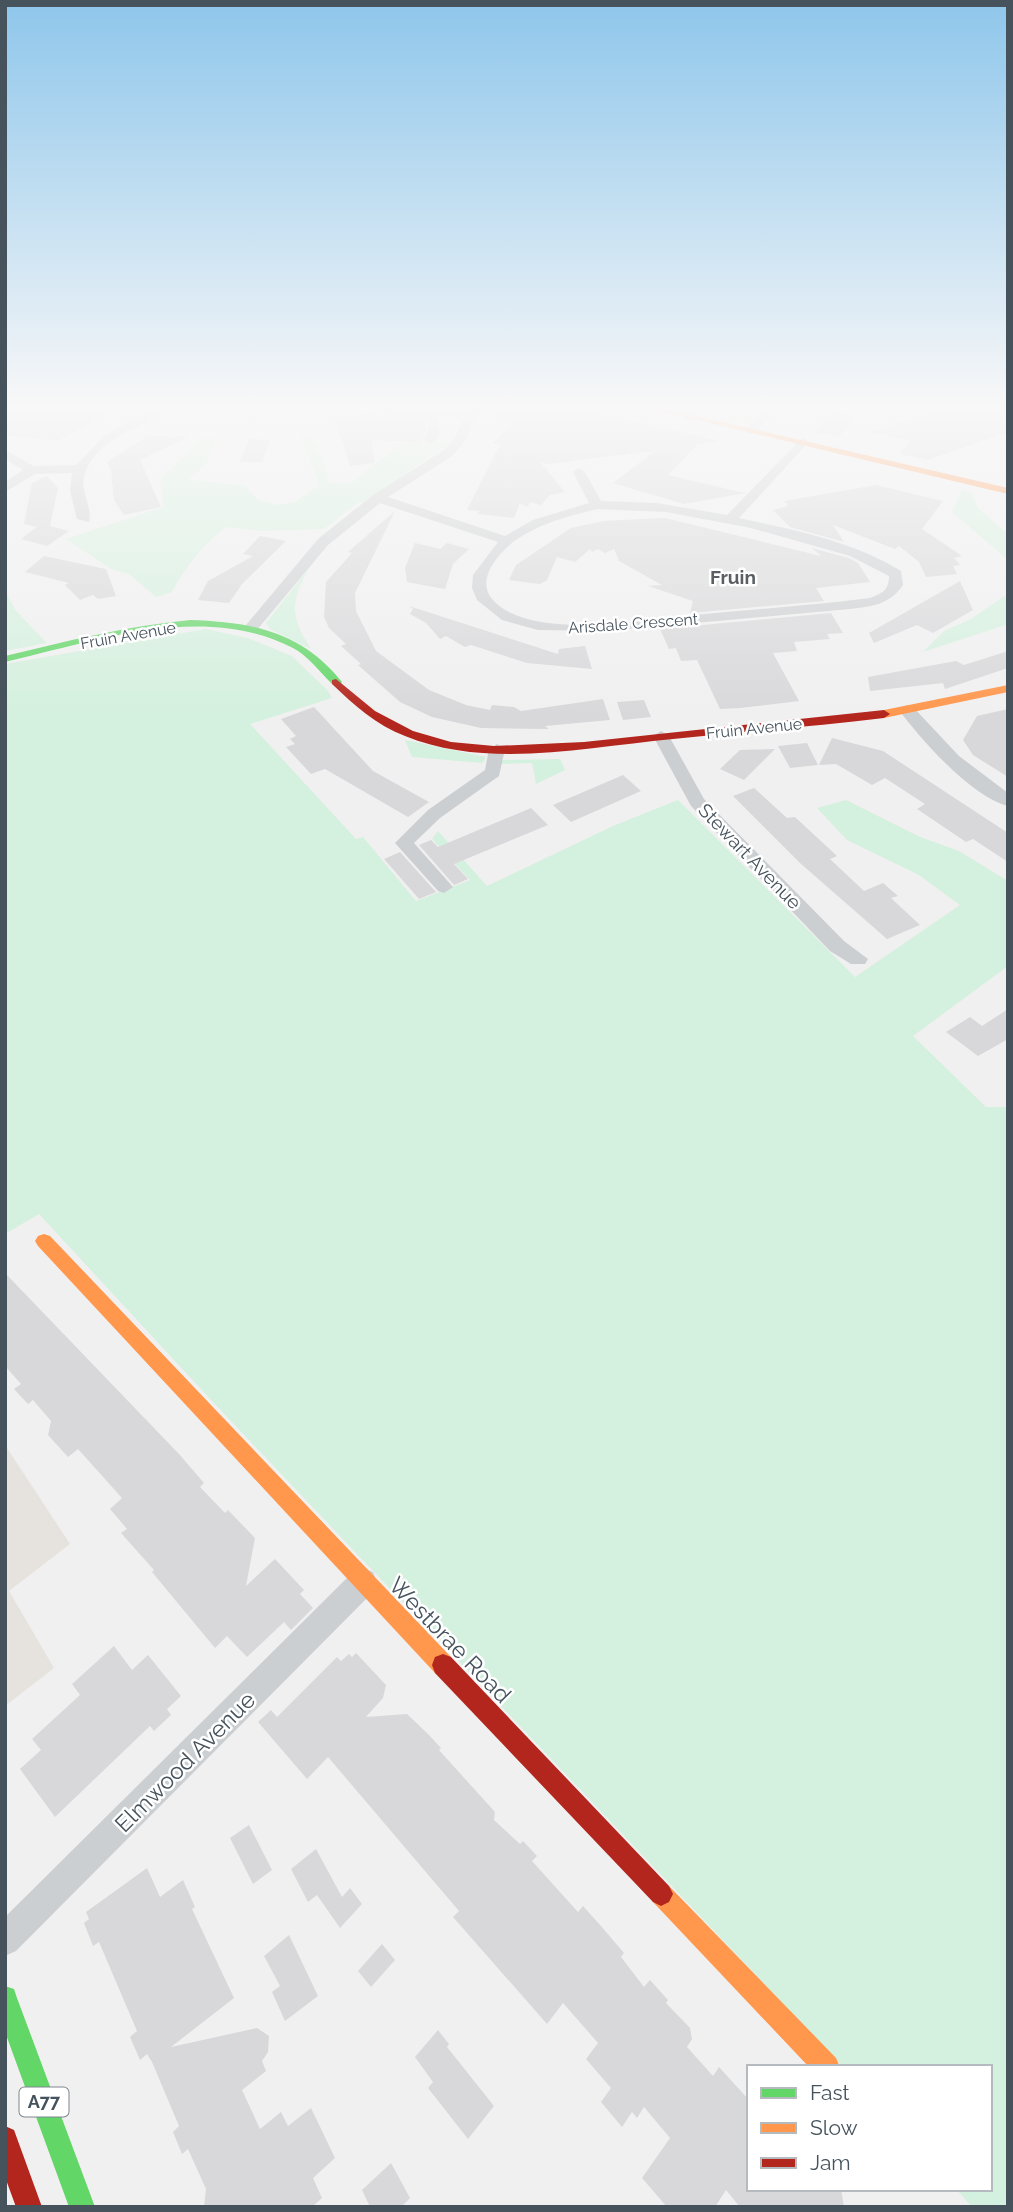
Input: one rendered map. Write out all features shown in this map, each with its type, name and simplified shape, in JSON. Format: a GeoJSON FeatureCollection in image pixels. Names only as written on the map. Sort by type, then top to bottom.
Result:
{"type":"FeatureCollection","features":[{"type":"Feature","properties":{"kind":"street"},"geometry":{"type":"LineString","coordinates":[[82,510],[84,519]]}},
{"type":"Feature","properties":{"kind":"street"},"geometry":{"type":"LineString","coordinates":[[251,628],[323,542],[363,510]]}},
{"type":"Feature","properties":{"kind":"street"},"geometry":{"type":"LineString","coordinates":[[415,510],[507,541]]}},
{"type":"Feature","properties":{"kind":"street","name":"Arisdale Crescent"},"geometry":{"type":"LineString","coordinates":[[579,510],[537,522],[507,541],[480,571],[478,587],[486,605],[510,618],[551,627],[599,627],[873,602],[888,596],[897,585],[896,573],[886,564],[870,557],[677,510]]}},
{"type":"Feature","properties":{"kind":"street"},"geometry":{"type":"LineString","coordinates":[[729,521],[739,510]]}},
{"type":"Feature","properties":{"kind":"street","name":"Fruin Avenue"},"geometry":{"type":"LineString","coordinates":[[5,659],[158,628],[209,624],[251,628],[295,645],[355,702],[384,723],[439,741],[498,750],[545,749],[906,710],[1008,688]]}},
{"type":"Feature","properties":{"kind":"street"},"geometry":{"type":"LineString","coordinates":[[906,710],[940,750],[982,786],[1008,801]]}},
{"type":"Feature","properties":{"kind":"street","name":"Stewart Avenue"},"geometry":{"type":"LineString","coordinates":[[661,736],[697,802],[837,946],[859,959]]}},
{"type":"Feature","properties":{"kind":"street"},"geometry":{"type":"LineString","coordinates":[[444,887],[404,843],[434,814],[492,772],[498,750]]}},
{"type":"Feature","properties":{"kind":"street","name":"Westbrae Road"},"geometry":{"type":"LineString","coordinates":[[44,1241],[363,1582],[825,2065]]}},
{"type":"Feature","properties":{"kind":"street","name":"Elmwood Avenue"},"geometry":{"type":"LineString","coordinates":[[5,1940],[363,1582]]}},
{"type":"Feature","properties":{"kind":"street","name":"A77"},"geometry":{"type":"LineString","coordinates":[[5,1998],[82,2207]]}},
{"type":"Feature","properties":{"kind":"street","name":"A77"},"geometry":{"type":"LineString","coordinates":[[5,2139],[29,2207]]}},
{"type":"Feature","properties":{"kind":"shaded area"},"geometry":{"type":"Polygon","coordinates":[[[5,1445],[70,1544],[9,1591],[54,1668],[5,1706],[5,1445]]]}},
{"type":"Feature","properties":{"kind":"green space"},"geometry":{"type":"Polygon","coordinates":[[[153,510],[348,510],[324,529],[261,531],[226,527],[195,557],[172,592],[156,597],[129,574],[111,569],[66,539],[153,510]]]}},
{"type":"Feature","properties":{"kind":"green space"},"geometry":{"type":"Polygon","coordinates":[[[981,510],[1008,534],[1008,560],[952,512],[981,510]]]}},
{"type":"Feature","properties":{"kind":"green space"},"geometry":{"type":"Polygon","coordinates":[[[309,568],[298,590],[295,609],[299,628],[311,649],[270,629],[266,623],[309,568]]]}},
{"type":"Feature","properties":{"kind":"green space"},"geometry":{"type":"Polygon","coordinates":[[[5,590],[16,611],[47,643],[5,651],[5,590]]]}},
{"type":"Feature","properties":{"kind":"green space"},"geometry":{"type":"Polygon","coordinates":[[[1004,596],[1008,597],[1008,624],[923,652],[944,631],[971,619],[1004,596]]]}},
{"type":"Feature","properties":{"kind":"green space"},"geometry":{"type":"Polygon","coordinates":[[[206,629],[248,638],[292,656],[332,698],[250,724],[356,839],[363,837],[416,901],[470,880],[432,839],[438,831],[487,886],[613,826],[678,800],[855,977],[960,905],[919,875],[847,840],[817,808],[846,800],[920,837],[959,851],[1008,881],[1008,966],[913,1036],[986,1107],[1007,1107],[1008,2207],[972,2207],[958,2191],[992,2191],[992,2065],[841,2065],[212,1401],[39,1214],[5,1234],[5,664],[206,629]]]}},
{"type":"Feature","properties":{"kind":"green space"},"geometry":{"type":"Polygon","coordinates":[[[405,740],[486,757],[482,763],[412,757],[405,740]]]}},
{"type":"Feature","properties":{"kind":"green space"},"geometry":{"type":"Polygon","coordinates":[[[560,759],[565,770],[536,784],[532,763],[501,764],[502,760],[560,759]]]}},
{"type":"Feature","properties":{"kind":"building"},"geometry":{"type":"Polygon","coordinates":[[[27,510],[53,510],[50,526],[69,531],[47,546],[21,539],[37,527],[24,524],[27,510]]]}},
{"type":"Feature","properties":{"kind":"building"},"geometry":{"type":"Polygon","coordinates":[[[121,510],[146,510],[124,515],[121,510]]]}},
{"type":"Feature","properties":{"kind":"building"},"geometry":{"type":"Polygon","coordinates":[[[470,510],[517,510],[514,518],[477,514],[480,511],[470,510]]]}},
{"type":"Feature","properties":{"kind":"building"},"geometry":{"type":"Polygon","coordinates":[[[773,510],[936,510],[922,529],[962,556],[954,558],[960,565],[953,566],[957,574],[926,577],[919,562],[899,546],[895,549],[833,525],[844,542],[790,527],[773,510]]]}},
{"type":"Feature","properties":{"kind":"building"},"geometry":{"type":"Polygon","coordinates":[[[395,511],[355,593],[356,611],[376,651],[429,690],[466,705],[490,710],[492,705],[514,707],[521,711],[603,699],[610,720],[545,726],[549,729],[481,728],[432,717],[400,702],[358,665],[361,664],[341,646],[346,644],[329,628],[324,617],[326,582],[352,553],[348,552],[395,511]]]}},
{"type":"Feature","properties":{"kind":"building"},"geometry":{"type":"Polygon","coordinates":[[[665,518],[821,556],[812,548],[849,558],[858,563],[870,582],[816,588],[824,601],[690,613],[693,601],[648,586],[662,585],[619,561],[614,549],[605,553],[598,549],[592,552],[590,549],[575,562],[557,557],[547,580],[540,584],[509,580],[516,565],[571,528],[604,521],[665,518]]]}},
{"type":"Feature","properties":{"kind":"building"},"geometry":{"type":"Polygon","coordinates":[[[260,536],[286,541],[242,584],[229,603],[198,600],[208,581],[253,556],[243,554],[260,536]]]}},
{"type":"Feature","properties":{"kind":"building"},"geometry":{"type":"Polygon","coordinates":[[[415,543],[440,549],[447,543],[469,549],[453,564],[445,589],[407,582],[405,568],[415,543]]]}},
{"type":"Feature","properties":{"kind":"building"},"geometry":{"type":"Polygon","coordinates":[[[44,556],[106,569],[116,596],[98,599],[93,595],[80,600],[65,585],[69,583],[25,572],[44,556]]]}},
{"type":"Feature","properties":{"kind":"building"},"geometry":{"type":"Polygon","coordinates":[[[960,581],[973,610],[933,633],[917,625],[874,643],[869,633],[960,581]]]}},
{"type":"Feature","properties":{"kind":"building"},"geometry":{"type":"Polygon","coordinates":[[[409,606],[558,654],[559,649],[585,646],[592,669],[527,663],[471,645],[465,647],[446,636],[440,639],[426,623],[410,614],[413,609],[409,606]]]}},
{"type":"Feature","properties":{"kind":"building"},"geometry":{"type":"Polygon","coordinates":[[[831,613],[843,633],[827,634],[830,639],[794,642],[797,651],[773,653],[799,701],[740,708],[720,709],[697,660],[681,661],[676,648],[669,649],[660,629],[831,613]]]}},
{"type":"Feature","properties":{"kind":"building"},"geometry":{"type":"Polygon","coordinates":[[[1008,651],[1008,668],[945,689],[943,683],[870,691],[868,677],[956,661],[964,665],[1008,651]]]}},
{"type":"Feature","properties":{"kind":"building"},"geometry":{"type":"Polygon","coordinates":[[[644,700],[651,717],[623,720],[617,702],[644,700]]]}},
{"type":"Feature","properties":{"kind":"building"},"geometry":{"type":"Polygon","coordinates":[[[314,707],[373,771],[429,802],[408,817],[325,769],[311,774],[286,747],[295,744],[290,739],[296,736],[281,719],[314,707]]]}},
{"type":"Feature","properties":{"kind":"building"},"geometry":{"type":"Polygon","coordinates":[[[1008,709],[1008,777],[973,755],[963,740],[977,716],[1008,709]]]}},
{"type":"Feature","properties":{"kind":"building"},"geometry":{"type":"Polygon","coordinates":[[[832,738],[883,751],[1008,833],[1008,862],[973,839],[966,842],[917,809],[925,804],[885,778],[872,785],[836,764],[819,765],[832,738]]]}},
{"type":"Feature","properties":{"kind":"building"},"geometry":{"type":"Polygon","coordinates":[[[807,743],[818,765],[790,768],[778,746],[807,743]]]}},
{"type":"Feature","properties":{"kind":"building"},"geometry":{"type":"Polygon","coordinates":[[[775,749],[744,780],[720,769],[740,750],[775,749]]]}},
{"type":"Feature","properties":{"kind":"building"},"geometry":{"type":"Polygon","coordinates":[[[623,775],[641,791],[571,822],[553,805],[623,775]]]}},
{"type":"Feature","properties":{"kind":"building"},"geometry":{"type":"Polygon","coordinates":[[[754,788],[787,818],[795,817],[837,856],[830,859],[864,891],[883,883],[898,896],[891,898],[920,925],[887,939],[800,863],[733,796],[754,788]]]}},
{"type":"Feature","properties":{"kind":"building"},"geometry":{"type":"Polygon","coordinates":[[[531,808],[548,825],[454,864],[468,879],[454,885],[419,845],[431,840],[438,847],[531,808]]]}},
{"type":"Feature","properties":{"kind":"building"},"geometry":{"type":"Polygon","coordinates":[[[400,852],[436,892],[419,899],[384,859],[400,852]]]}},
{"type":"Feature","properties":{"kind":"building"},"geometry":{"type":"Polygon","coordinates":[[[1008,1009],[1008,1039],[978,1056],[946,1032],[970,1017],[982,1026],[1008,1009]]]}},
{"type":"Feature","properties":{"kind":"building"},"geometry":{"type":"Polygon","coordinates":[[[5,1273],[179,1454],[204,1483],[200,1487],[225,1513],[228,1510],[255,1538],[246,1586],[275,1559],[304,1590],[300,1594],[313,1608],[291,1630],[284,1622],[247,1657],[227,1636],[215,1648],[152,1572],[154,1570],[121,1533],[127,1529],[110,1509],[122,1498],[78,1449],[68,1457],[48,1435],[51,1421],[33,1400],[28,1404],[14,1389],[21,1384],[5,1366],[5,1273]]]}},
{"type":"Feature","properties":{"kind":"building"},"geometry":{"type":"Polygon","coordinates":[[[114,1646],[132,1670],[148,1655],[181,1696],[167,1709],[171,1715],[154,1731],[150,1726],[55,1817],[20,1769],[41,1750],[32,1739],[80,1695],[72,1684],[114,1646]]]}},
{"type":"Feature","properties":{"kind":"building"},"geometry":{"type":"Polygon","coordinates":[[[356,1653],[386,1685],[383,1698],[366,1717],[407,1714],[428,1734],[495,1812],[494,1820],[520,1844],[523,1841],[537,1856],[532,1861],[578,1912],[583,1906],[601,1926],[624,1953],[621,1957],[644,1987],[650,1980],[668,2000],[666,2003],[690,2028],[692,2039],[687,2047],[713,2076],[719,2067],[747,2098],[747,2191],[841,2191],[844,2207],[740,2207],[726,2190],[715,2207],[667,2207],[642,2178],[670,2138],[644,2107],[637,2118],[632,2112],[622,2127],[601,2102],[611,2088],[586,2059],[598,2043],[563,2003],[547,2024],[453,1917],[459,1911],[328,1757],[307,1779],[258,1722],[271,1710],[277,1717],[337,1657],[341,1661],[349,1654],[352,1657],[356,1653]]]}},
{"type":"Feature","properties":{"kind":"building"},"geometry":{"type":"Polygon","coordinates":[[[249,1825],[272,1870],[253,1884],[230,1838],[249,1825]]]}},
{"type":"Feature","properties":{"kind":"building"},"geometry":{"type":"Polygon","coordinates":[[[316,1849],[342,1897],[350,1888],[362,1904],[340,1928],[317,1895],[308,1902],[291,1869],[316,1849]]]}},
{"type":"Feature","properties":{"kind":"building"},"geometry":{"type":"Polygon","coordinates":[[[147,1868],[160,1897],[183,1880],[195,1907],[192,1909],[234,1998],[171,2047],[257,2028],[269,2036],[268,2052],[262,2061],[266,2071],[242,2090],[260,2129],[281,2112],[288,2126],[311,2108],[335,2158],[313,2178],[322,2198],[312,2207],[204,2207],[206,2189],[188,2149],[182,2154],[173,2132],[179,2126],[152,2062],[147,2054],[140,2060],[130,2037],[137,2031],[99,1942],[93,1946],[84,1923],[89,1919],[86,1912],[147,1868]]]}},
{"type":"Feature","properties":{"kind":"building"},"geometry":{"type":"Polygon","coordinates":[[[289,1935],[318,1996],[285,2021],[272,1992],[280,1986],[264,1956],[289,1935]]]}},
{"type":"Feature","properties":{"kind":"building"},"geometry":{"type":"Polygon","coordinates":[[[382,1944],[395,1960],[371,1987],[358,1971],[382,1944]]]}},
{"type":"Feature","properties":{"kind":"building"},"geometry":{"type":"Polygon","coordinates":[[[438,2030],[449,2044],[447,2047],[494,2106],[468,2139],[428,2088],[433,2082],[415,2057],[438,2030]]]}},
{"type":"Feature","properties":{"kind":"building"},"geometry":{"type":"Polygon","coordinates":[[[391,2163],[410,2198],[401,2207],[370,2207],[362,2190],[391,2163]]]}},
{"type":"Feature","properties":{"kind":"traffic: fast"},"geometry":{"type":"LineString","coordinates":[[5,659],[152,627],[227,625],[263,632],[297,646],[336,682]]}},
{"type":"Feature","properties":{"kind":"traffic: fast"},"geometry":{"type":"LineString","coordinates":[[5,1998],[82,2207]]}},
{"type":"Feature","properties":{"kind":"traffic: slow"},"geometry":{"type":"LineString","coordinates":[[884,714],[1008,688]]}},
{"type":"Feature","properties":{"kind":"traffic: slow"},"geometry":{"type":"LineString","coordinates":[[44,1241],[443,1665]]}},
{"type":"Feature","properties":{"kind":"traffic: slow"},"geometry":{"type":"LineString","coordinates":[[661,1894],[825,2065]]}},
{"type":"Feature","properties":{"kind":"traffic: jam"},"geometry":{"type":"LineString","coordinates":[[336,682],[371,713],[409,734],[450,745],[494,750],[584,745],[884,714]]}},
{"type":"Feature","properties":{"kind":"traffic: jam"},"geometry":{"type":"LineString","coordinates":[[443,1665],[661,1894]]}},
{"type":"Feature","properties":{"kind":"traffic: jam"},"geometry":{"type":"LineString","coordinates":[[5,2139],[29,2207]]}},
{"type":"Feature","properties":{"kind":"district","name":"Fruin"},"geometry":{"type":"Point","coordinates":[733,577]}}]}
